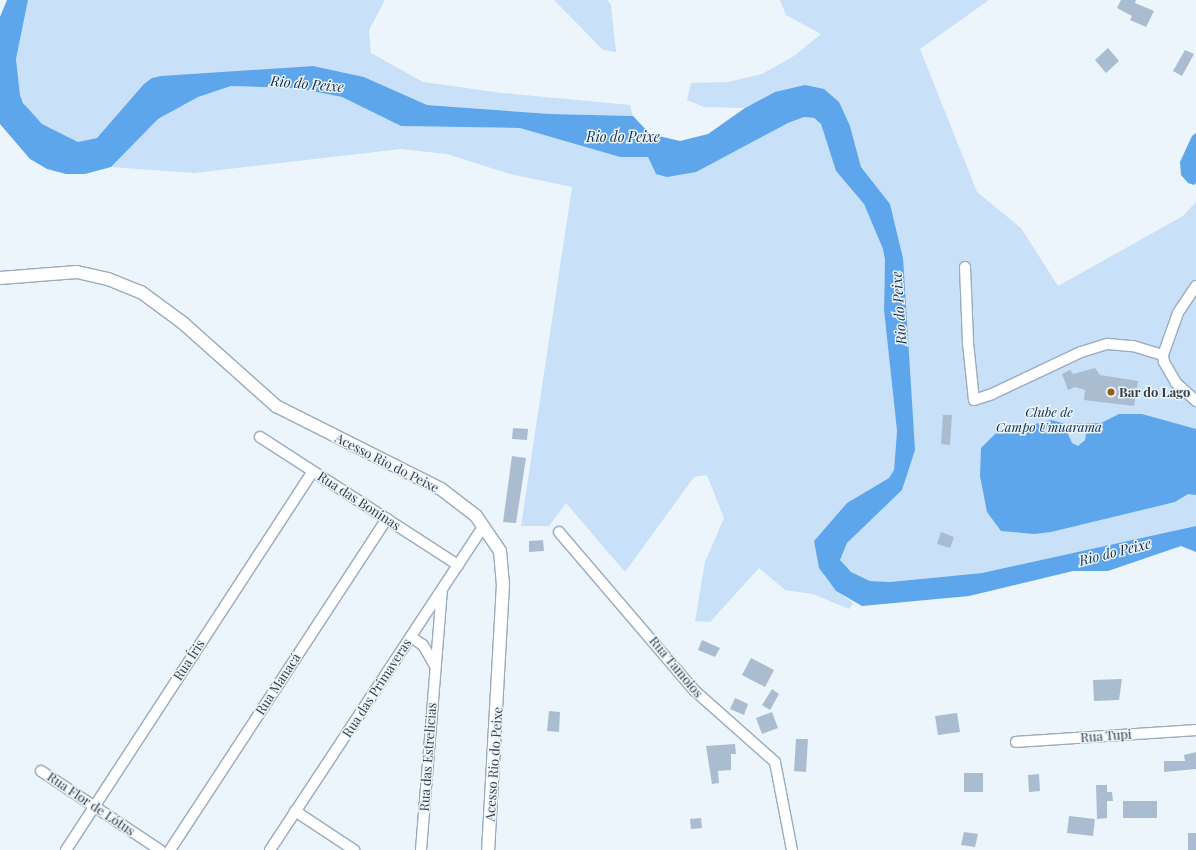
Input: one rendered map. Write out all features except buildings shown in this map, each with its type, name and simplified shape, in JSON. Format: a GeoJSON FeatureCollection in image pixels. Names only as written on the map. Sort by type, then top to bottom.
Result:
{"type":"FeatureCollection","features":[{"type":"Feature","properties":{"kind":"street"},"geometry":{"type":"LineString","coordinates":[[965,267],[968,343],[974,400],[992,394],[1081,352],[1108,344],[1133,346],[1163,355]]}},
{"type":"Feature","properties":{"kind":"street","name":"Acesso Rio do Peixe"},"geometry":{"type":"LineString","coordinates":[[0,278],[77,272],[108,279],[141,292],[183,323],[276,406],[441,489],[471,512],[484,526],[500,551],[503,584],[488,850]]}},
{"type":"Feature","properties":{"kind":"street"},"geometry":{"type":"LineString","coordinates":[[1196,286],[1178,313],[1163,355],[1164,362],[1176,383],[1196,401]]}},
{"type":"Feature","properties":{"kind":"street","name":"Rua das Boninas"},"geometry":{"type":"LineString","coordinates":[[260,437],[458,565]]}},
{"type":"Feature","properties":{"kind":"street","name":"Rua Íris"},"geometry":{"type":"LineString","coordinates":[[66,850],[313,471]]}},
{"type":"Feature","properties":{"kind":"street","name":"Rua Manacá"},"geometry":{"type":"LineString","coordinates":[[170,850],[386,519]]}},
{"type":"Feature","properties":{"kind":"street","name":"Rua das Primaveras"},"geometry":{"type":"LineString","coordinates":[[270,850],[484,526]]}},
{"type":"Feature","properties":{"kind":"street","name":"Rua Tamoios"},"geometry":{"type":"LineString","coordinates":[[559,532],[690,686],[774,762],[792,850]]}},
{"type":"Feature","properties":{"kind":"street","name":"Rua das Estrelicias"},"geometry":{"type":"LineString","coordinates":[[421,850],[434,664],[442,590]]}},
{"type":"Feature","properties":{"kind":"street"},"geometry":{"type":"LineString","coordinates":[[411,637],[423,644],[434,664]]}},
{"type":"Feature","properties":{"kind":"street","name":"Rua Tupi"},"geometry":{"type":"LineString","coordinates":[[1016,742],[1196,730]]}},
{"type":"Feature","properties":{"kind":"street","name":"Rua Flor de Lótus"},"geometry":{"type":"LineString","coordinates":[[42,771],[160,850]]}},
{"type":"Feature","properties":{"kind":"street"},"geometry":{"type":"LineString","coordinates":[[296,812],[354,850]]}},
{"type":"Feature","properties":{"kind":"green space"},"geometry":{"type":"Polygon","coordinates":[[[28,0],[385,0],[369,30],[371,53],[423,82],[502,93],[630,105],[633,116],[550,114],[427,105],[364,77],[313,66],[152,78],[97,138],[78,142],[42,124],[28,111],[20,95],[16,59],[28,0]]]}},
{"type":"Feature","properties":{"kind":"green space"},"geometry":{"type":"Polygon","coordinates":[[[554,0],[607,0],[611,5],[616,52],[603,50],[554,0]]]}},
{"type":"Feature","properties":{"kind":"green space","name":"Clube de Campo Umuarama"},"geometry":{"type":"Polygon","coordinates":[[[780,0],[989,0],[920,49],[977,192],[1021,228],[1058,286],[1183,216],[1196,202],[1196,526],[982,573],[890,582],[870,581],[851,572],[839,560],[847,543],[902,490],[903,258],[890,204],[861,167],[850,126],[775,92],[745,108],[704,107],[687,100],[691,83],[728,82],[762,74],[794,56],[821,34],[786,15],[780,0]]]}},
{"type":"Feature","properties":{"kind":"green space"},"geometry":{"type":"Polygon","coordinates":[[[231,86],[297,88],[342,97],[401,126],[520,128],[620,157],[648,157],[656,174],[804,117],[813,118],[821,124],[836,171],[864,204],[883,249],[885,260],[884,310],[897,431],[894,470],[889,478],[847,503],[814,541],[824,576],[836,591],[853,603],[849,609],[813,594],[785,590],[759,568],[710,622],[695,621],[705,562],[724,518],[707,475],[694,477],[625,572],[566,503],[549,526],[521,526],[572,187],[510,174],[447,154],[401,149],[194,173],[111,167],[158,119],[198,97],[231,86]]]}},
{"type":"Feature","properties":{"kind":"water","name":"Rio do Peixe"},"geometry":{"type":"Polygon","coordinates":[[[7,0],[28,0],[16,59],[20,95],[23,103],[42,124],[78,142],[97,138],[144,84],[152,78],[161,76],[313,66],[364,77],[427,105],[550,114],[633,116],[650,134],[680,141],[708,134],[745,108],[775,92],[805,85],[824,89],[839,102],[850,126],[861,167],[890,204],[903,258],[915,450],[902,490],[847,543],[840,560],[851,572],[870,581],[890,582],[982,573],[1196,526],[1196,552],[1181,546],[1108,571],[1073,571],[969,596],[862,606],[836,591],[819,568],[814,541],[847,503],[889,478],[894,470],[897,431],[884,310],[885,260],[883,249],[864,204],[836,171],[821,124],[814,118],[804,117],[788,123],[696,172],[667,177],[656,174],[648,157],[620,157],[520,128],[401,126],[342,97],[297,88],[231,86],[198,97],[158,119],[111,167],[85,174],[66,174],[47,169],[30,159],[0,124],[0,17],[7,0]]]}},
{"type":"Feature","properties":{"kind":"water"},"geometry":{"type":"Polygon","coordinates":[[[1196,133],[1196,183],[1194,185],[1188,183],[1181,175],[1180,162],[1192,136],[1196,133]]]}},
{"type":"Feature","properties":{"kind":"water"},"geometry":{"type":"Polygon","coordinates":[[[1119,414],[1142,414],[1196,429],[1196,495],[1188,494],[1175,502],[1051,532],[1034,534],[1001,531],[987,512],[980,476],[981,448],[995,434],[1051,420],[1066,424],[1101,423],[1119,414]],[[1077,425],[1070,426],[1068,434],[1072,443],[1078,446],[1085,440],[1085,429],[1077,425]]]}},
{"type":"Feature","properties":{"kind":"place","name":"Bar do Lago"},"geometry":{"type":"Point","coordinates":[1111,392]}}]}
